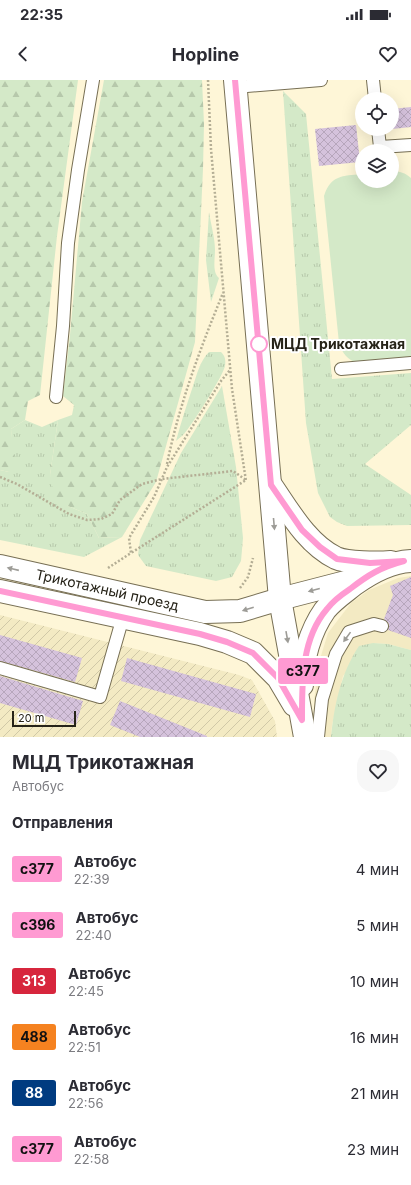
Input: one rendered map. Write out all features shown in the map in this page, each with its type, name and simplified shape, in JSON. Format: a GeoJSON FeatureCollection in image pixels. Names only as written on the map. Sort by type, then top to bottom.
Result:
{"type":"FeatureCollection","features":[{"type":"Feature","properties":{"kind":"main road"},"geometry":{"type":"LineString","coordinates":[[235,84],[280,599],[303,729]]}},
{"type":"Feature","properties":{"kind":"main road"},"geometry":{"type":"LineString","coordinates":[[271,485],[302,530],[320,547],[337,559],[370,563],[407,561]]}},
{"type":"Feature","properties":{"kind":"main road"},"geometry":{"type":"LineString","coordinates":[[303,729],[302,675],[307,650],[315,627],[326,610],[335,600],[365,577],[385,566],[407,561]]}},
{"type":"Feature","properties":{"kind":"main road","name":"Трикотажный проезд"},"geometry":{"type":"LineString","coordinates":[[0,566],[215,613],[240,611],[365,577]]}},
{"type":"Feature","properties":{"kind":"main road","name":"Трикотажный проезд"},"geometry":{"type":"LineString","coordinates":[[0,591],[200,634],[227,642],[253,653],[278,678],[303,729]]}},
{"type":"Feature","properties":{"kind":"lane"},"geometry":{"type":"LineString","coordinates":[[56,397],[63,326],[68,243],[93,80]]}},
{"type":"Feature","properties":{"kind":"lane"},"geometry":{"type":"LineString","coordinates":[[235,84],[321,80]]}},
{"type":"Feature","properties":{"kind":"lane"},"geometry":{"type":"LineString","coordinates":[[373,80],[374,92]]}},
{"type":"Feature","properties":{"kind":"lane"},"geometry":{"type":"LineString","coordinates":[[379,136],[380,147],[411,145]]}},
{"type":"Feature","properties":{"kind":"lane"},"geometry":{"type":"LineString","coordinates":[[341,369],[411,363]]}},
{"type":"Feature","properties":{"kind":"lane"},"geometry":{"type":"LineString","coordinates":[[0,668],[100,697],[123,617]]}},
{"type":"Feature","properties":{"kind":"lane"},"geometry":{"type":"LineString","coordinates":[[318,737],[322,699],[336,654],[349,632],[374,624],[382,626]]}},
{"type":"Feature","properties":{"kind":"path"},"geometry":{"type":"LineString","coordinates":[[208,80],[211,149],[230,370],[247,488]]}},
{"type":"Feature","properties":{"kind":"path"},"geometry":{"type":"LineString","coordinates":[[167,467],[178,417],[196,360],[223,292]]}},
{"type":"Feature","properties":{"kind":"path"},"geometry":{"type":"LineString","coordinates":[[131,553],[129,538],[154,497],[167,467],[221,381],[230,370]]}},
{"type":"Feature","properties":{"kind":"path"},"geometry":{"type":"LineString","coordinates":[[0,477],[16,484],[69,514],[87,520],[102,519],[112,514],[120,500],[142,484],[162,479],[232,471],[246,480]]}},
{"type":"Feature","properties":{"kind":"path"},"geometry":{"type":"LineString","coordinates":[[105,569],[246,480]]}},
{"type":"Feature","properties":{"kind":"path"},"geometry":{"type":"LineString","coordinates":[[238,591],[248,577],[254,557]]}},
{"type":"Feature","properties":{"kind":"shaded area"},"geometry":{"type":"Polygon","coordinates":[[[411,576],[411,650],[388,644],[373,643],[343,676],[332,725],[331,737],[319,737],[314,717],[314,700],[320,659],[328,633],[351,603],[369,590],[398,578],[411,576]]]}},
{"type":"Feature","properties":{"kind":"shaded area"},"geometry":{"type":"Polygon","coordinates":[[[0,615],[239,675],[252,680],[275,721],[277,737],[0,737],[0,615]]]}},
{"type":"Feature","properties":{"kind":"green space"},"geometry":{"type":"Polygon","coordinates":[[[0,80],[78,80],[57,236],[40,395],[28,401],[25,420],[11,429],[15,465],[9,472],[0,470],[0,80]]]}},
{"type":"Feature","properties":{"kind":"green space"},"geometry":{"type":"Polygon","coordinates":[[[104,80],[202,80],[204,124],[195,342],[156,482],[122,537],[99,538],[87,514],[68,506],[54,496],[50,475],[58,420],[72,415],[74,405],[63,396],[82,202],[104,80]]]}},
{"type":"Feature","properties":{"kind":"green space"},"geometry":{"type":"Polygon","coordinates":[[[283,91],[306,114],[332,379],[411,373],[411,425],[365,464],[411,495],[411,525],[347,526],[330,517],[318,493],[306,423],[283,91]]]}},
{"type":"Feature","properties":{"kind":"green space"},"geometry":{"type":"Polygon","coordinates":[[[399,172],[411,178],[411,359],[361,364],[348,358],[339,343],[324,196],[330,184],[334,180],[355,175],[355,188],[399,188],[399,172]]]}},
{"type":"Feature","properties":{"kind":"green space"},"geometry":{"type":"Polygon","coordinates":[[[209,212],[215,245],[215,272],[219,278],[211,302],[206,260],[209,212]]]}},
{"type":"Feature","properties":{"kind":"green space"},"geometry":{"type":"Polygon","coordinates":[[[209,352],[221,352],[225,358],[223,372],[187,430],[176,441],[197,372],[203,359],[209,352]]]}},
{"type":"Feature","properties":{"kind":"green space"},"geometry":{"type":"Polygon","coordinates":[[[222,386],[236,467],[243,538],[241,561],[232,577],[216,581],[146,566],[138,555],[140,540],[181,453],[222,386]]]}},
{"type":"Feature","properties":{"kind":"green space"},"geometry":{"type":"Polygon","coordinates":[[[25,420],[42,427],[58,420],[50,475],[68,506],[87,514],[99,538],[122,537],[84,557],[0,540],[0,470],[9,472],[12,444],[11,429],[25,420]]]}},
{"type":"Feature","properties":{"kind":"green space"},"geometry":{"type":"Polygon","coordinates":[[[373,643],[388,644],[411,650],[411,737],[331,737],[336,701],[347,667],[359,646],[373,643]]]}},
{"type":"Feature","properties":{"kind":"building"},"geometry":{"type":"Polygon","coordinates":[[[411,107],[411,127],[399,128],[399,108],[411,107]]]}},
{"type":"Feature","properties":{"kind":"building"},"geometry":{"type":"Polygon","coordinates":[[[355,125],[355,136],[357,136],[358,144],[355,144],[355,162],[319,166],[315,129],[355,125]]]}},
{"type":"Feature","properties":{"kind":"building"},"geometry":{"type":"Polygon","coordinates":[[[411,577],[411,638],[388,630],[389,624],[384,619],[393,595],[390,586],[411,577]]]}},
{"type":"Feature","properties":{"kind":"building"},"geometry":{"type":"Polygon","coordinates":[[[0,635],[82,658],[75,682],[0,661],[0,635]]]}},
{"type":"Feature","properties":{"kind":"building"},"geometry":{"type":"Polygon","coordinates":[[[127,658],[256,694],[250,717],[121,681],[127,658]]]}},
{"type":"Feature","properties":{"kind":"building"},"geometry":{"type":"Polygon","coordinates":[[[0,676],[83,701],[76,725],[0,703],[0,676]]]}},
{"type":"Feature","properties":{"kind":"building"},"geometry":{"type":"Polygon","coordinates":[[[120,701],[207,737],[140,737],[110,725],[120,701]]]}},
{"type":"Feature","properties":{"kind":"bus line","name":"с377"},"geometry":{"type":"LineString","coordinates":[[0,591],[200,634],[227,642],[253,653],[278,678],[302,720],[302,675],[307,650],[315,627],[326,610],[335,600],[365,577],[385,566],[404,561],[370,563],[337,559],[320,547],[302,530],[271,485],[269,478],[235,80]]}},
{"type":"Feature","properties":{"kind":"place","name":"МЦД Трикотажная"},"geometry":{"type":"Point","coordinates":[259,344]}}]}
